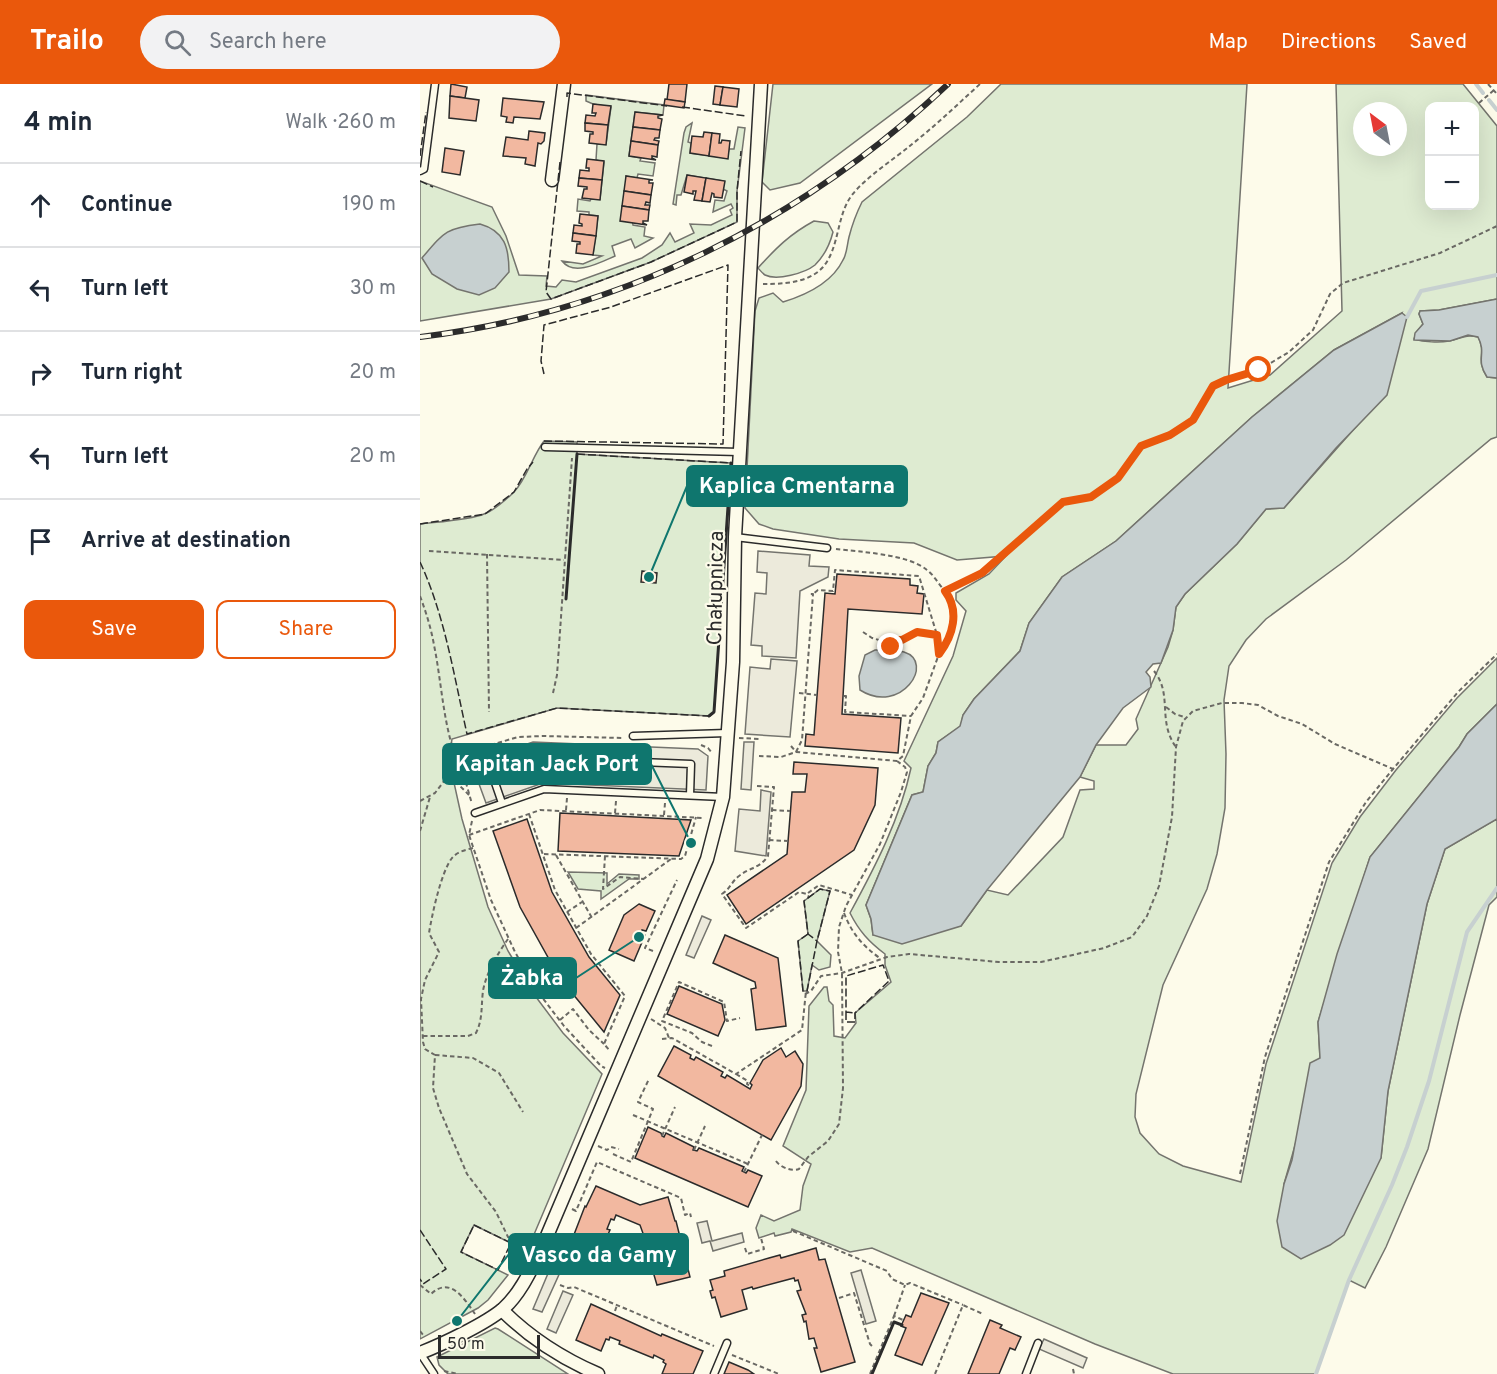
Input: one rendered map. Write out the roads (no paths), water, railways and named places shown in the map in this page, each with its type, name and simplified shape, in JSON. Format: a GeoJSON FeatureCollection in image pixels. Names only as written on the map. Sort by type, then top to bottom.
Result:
{"type":"FeatureCollection","features":[{"type":"Feature","properties":{"kind":"street"},"geometry":{"type":"LineString","coordinates":[[552,180],[564,84]]}},
{"type":"Feature","properties":{"kind":"street","name":"Chałupnicza"},"geometry":{"type":"LineString","coordinates":[[502,1310],[529,1273],[541,1250],[707,859],[723,797],[731,735],[735,537],[761,84]]}},
{"type":"Feature","properties":{"kind":"street"},"geometry":{"type":"LineString","coordinates":[[420,1353],[502,1310],[520,1328],[549,1349],[598,1374]]}},
{"type":"Feature","properties":{"kind":"lane"},"geometry":{"type":"LineString","coordinates":[[420,171],[424,169],[427,152],[435,84]]}},
{"type":"Feature","properties":{"kind":"lane"},"geometry":{"type":"LineString","coordinates":[[546,447],[739,453]]}},
{"type":"Feature","properties":{"kind":"lane"},"geometry":{"type":"LineString","coordinates":[[735,537],[827,548]]}},
{"type":"Feature","properties":{"kind":"lane"},"geometry":{"type":"LineString","coordinates":[[633,736],[731,735]]}},
{"type":"Feature","properties":{"kind":"lane"},"geometry":{"type":"LineString","coordinates":[[502,803],[492,774],[540,758],[691,764],[690,795]]}},
{"type":"Feature","properties":{"kind":"lane"},"geometry":{"type":"LineString","coordinates":[[474,813],[543,789],[723,797]]}},
{"type":"Feature","properties":{"kind":"lane"},"geometry":{"type":"LineString","coordinates":[[1026,1374],[1038,1342]]}},
{"type":"Feature","properties":{"kind":"lane"},"geometry":{"type":"LineString","coordinates":[[714,1374],[727,1343]]}},
{"type":"Feature","properties":{"kind":"lane"},"geometry":{"type":"LineString","coordinates":[[420,1353],[434,1374]]}},
{"type":"Feature","properties":{"kind":"waterway"},"geometry":{"type":"LineString","coordinates":[[1476,84],[1483,93]]}},
{"type":"Feature","properties":{"kind":"waterway"},"geometry":{"type":"LineString","coordinates":[[1489,100],[1497,110]]}},
{"type":"Feature","properties":{"kind":"waterway"},"geometry":{"type":"LineString","coordinates":[[1407,317],[1421,291],[1497,275]]}},
{"type":"Feature","properties":{"kind":"waterway"},"geometry":{"type":"LineString","coordinates":[[1316,1374],[1349,1280],[1407,1147],[1429,1081],[1467,932],[1497,888]]}},
{"type":"Feature","properties":{"kind":"railway"},"geometry":{"type":"LineString","coordinates":[[420,337],[494,325],[566,307],[636,283],[704,253],[770,218],[832,178],[892,133],[948,84]]}},
{"type":"Feature","properties":{"kind":"place","name":"Kaplica Cmentarna"},"geometry":{"type":"Point","coordinates":[649,577]}},
{"type":"Feature","properties":{"kind":"place","name":"Kapitan Jack Port"},"geometry":{"type":"Point","coordinates":[691,843]}},
{"type":"Feature","properties":{"kind":"place","name":"Żabka"},"geometry":{"type":"Point","coordinates":[639,937]}},
{"type":"Feature","properties":{"kind":"place","name":"Vasco da Gamy"},"geometry":{"type":"Point","coordinates":[457,1321]}}]}
